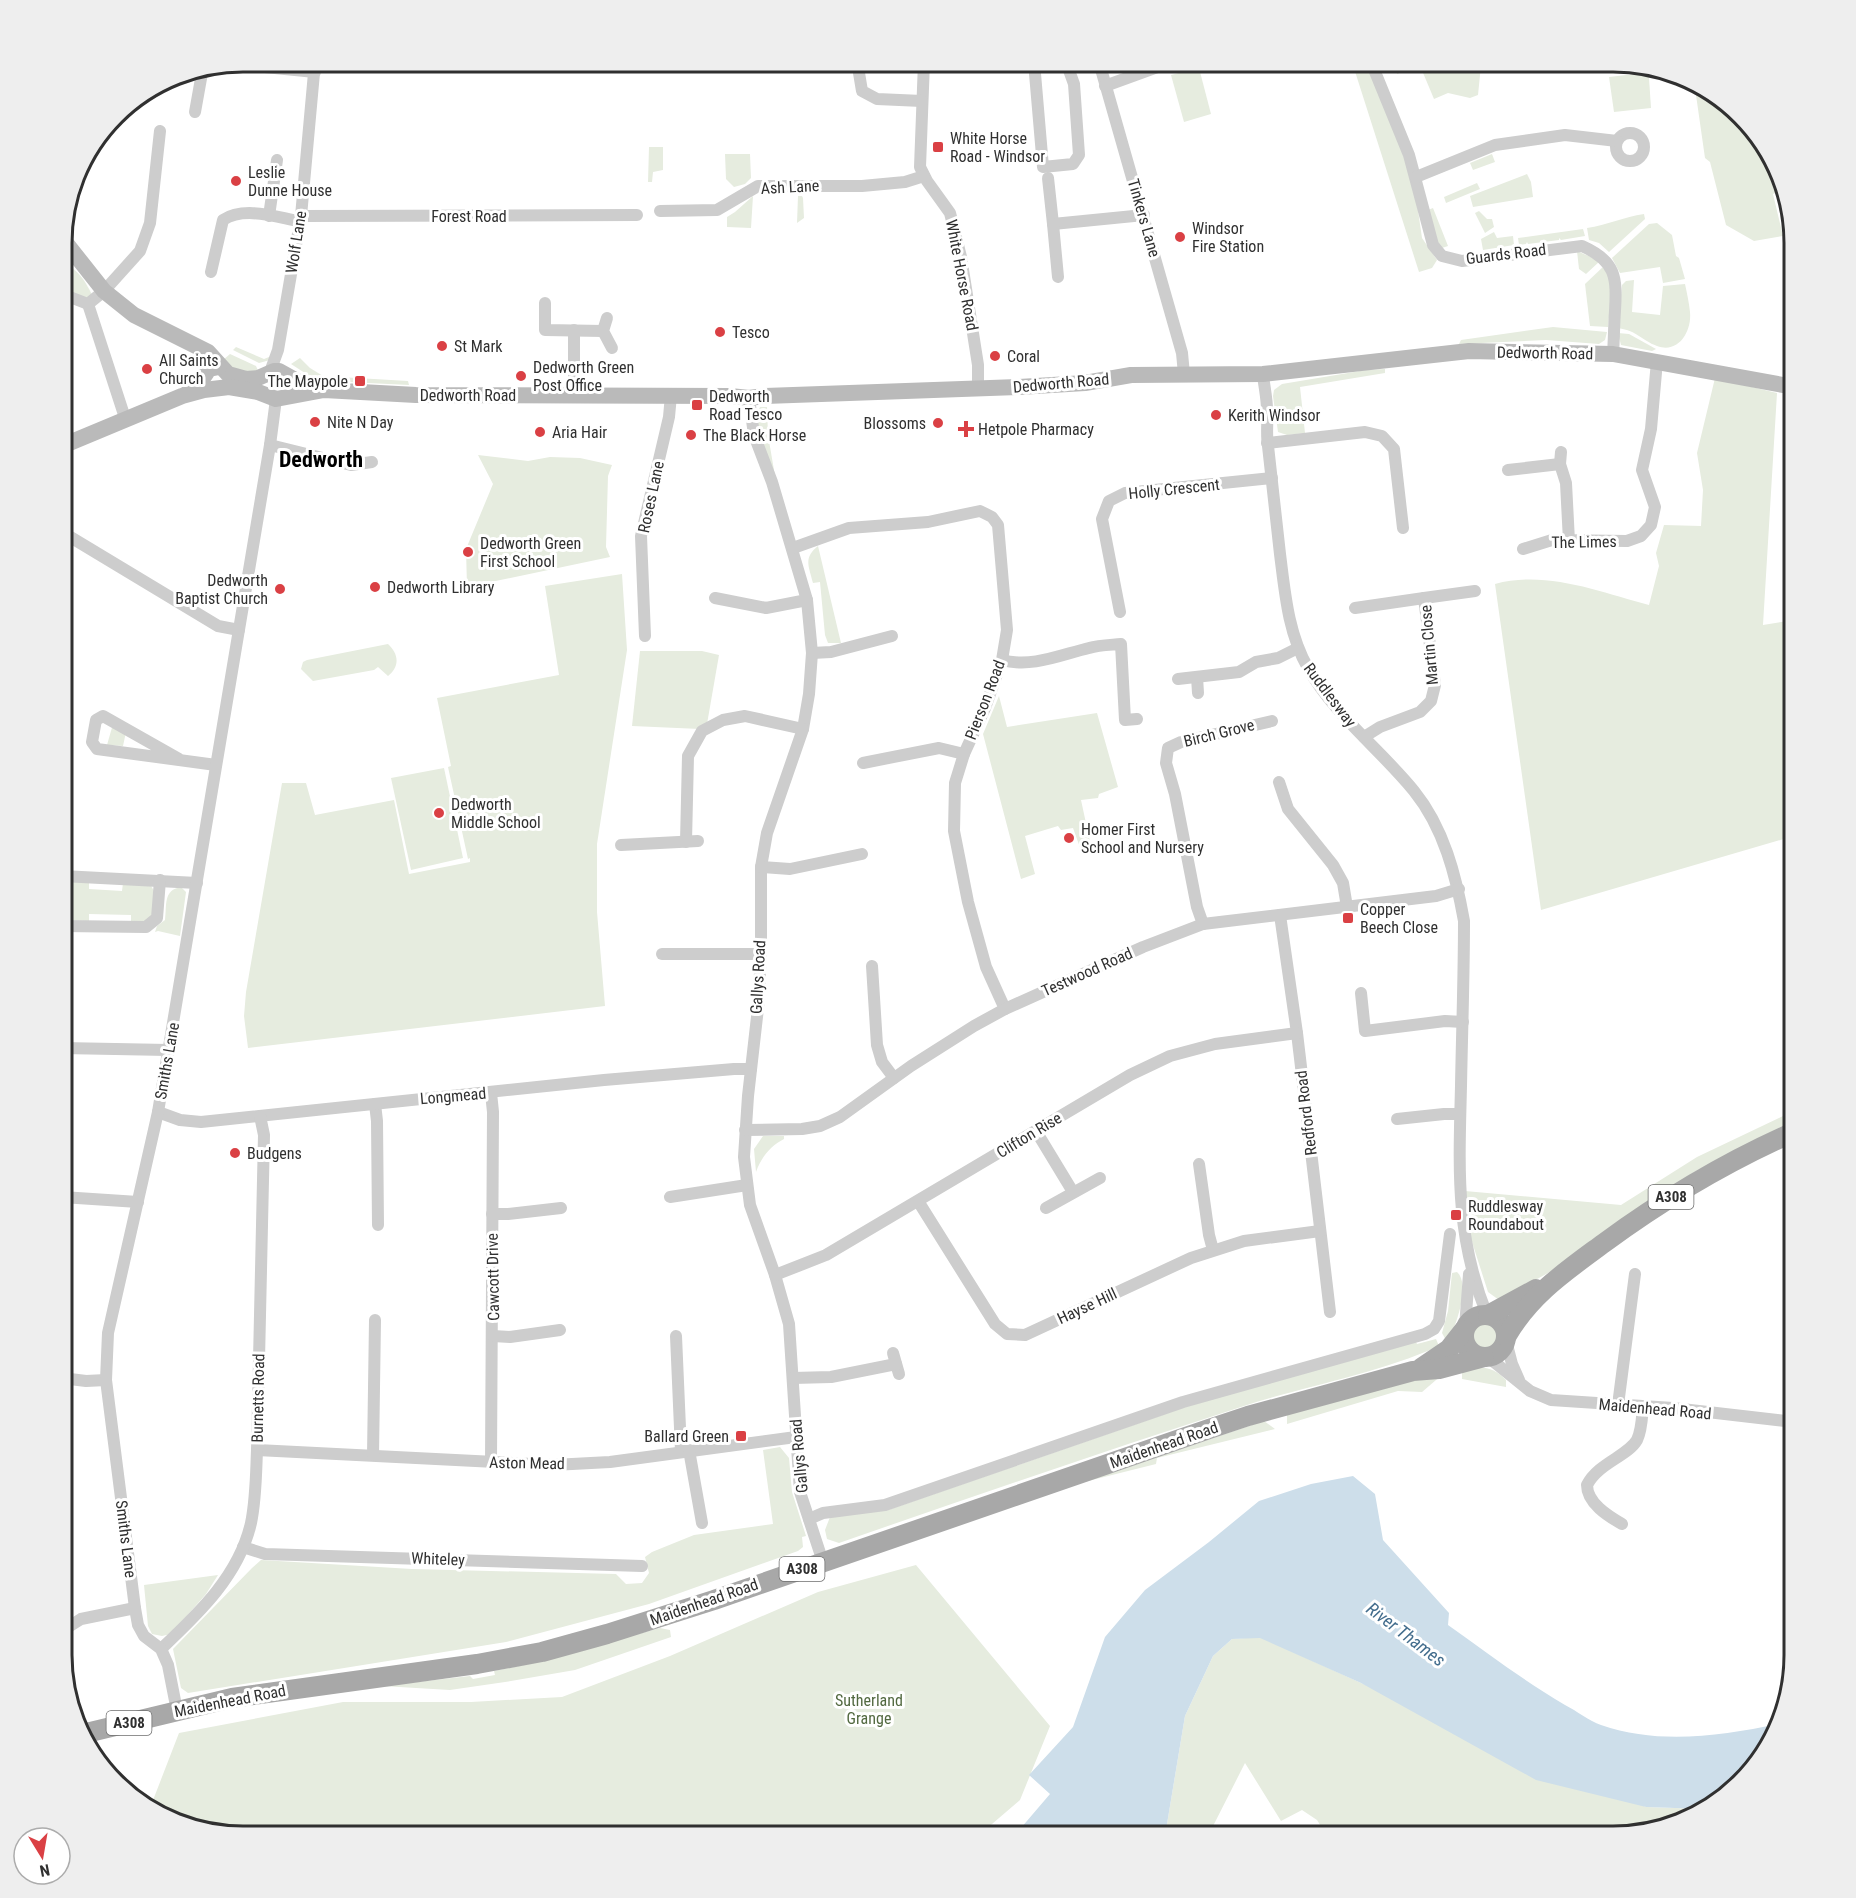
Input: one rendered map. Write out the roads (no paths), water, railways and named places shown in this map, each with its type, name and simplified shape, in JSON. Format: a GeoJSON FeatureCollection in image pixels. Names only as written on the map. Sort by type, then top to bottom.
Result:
{"type":"FeatureCollection","features":[{"type":"Feature","properties":{"kind":"main road"},"geometry":{"type":"LineString","coordinates":[[72,254],[104,291],[134,315],[201,349],[215,378]]}},
{"type":"Feature","properties":{"kind":"main road","name":"Dedworth Road"},"geometry":{"type":"LineString","coordinates":[[215,378],[229,387],[276,396],[324,390],[416,395],[671,395],[749,398],[1085,383],[1131,375],[1263,374],[1469,351],[1613,354],[1784,385]]}},
{"type":"Feature","properties":{"kind":"main road"},"geometry":{"type":"LineString","coordinates":[[277,374],[291,386],[276,396],[262,385],[277,374]]}},
{"type":"Feature","properties":{"kind":"main road","name":"Dedworth Road"},"geometry":{"type":"LineString","coordinates":[[72,443],[182,396],[199,391],[215,378],[246,379],[277,374],[324,390]]}},
{"type":"Feature","properties":{"kind":"main road","name":"A308"},"geometry":{"type":"LineString","coordinates":[[1488,1315],[1557,1277],[1672,1196],[1736,1160],[1784,1137]]}},
{"type":"Feature","properties":{"kind":"main road","name":"A308"},"geometry":{"type":"LineString","coordinates":[[1506,1339],[1525,1308],[1557,1277]]}},
{"type":"Feature","properties":{"kind":"main road"},"geometry":{"type":"LineString","coordinates":[[1488,1315],[1502,1323],[1506,1339],[1499,1352],[1486,1357],[1476,1356],[1467,1348],[1464,1341],[1465,1328],[1474,1317],[1488,1315]]}},
{"type":"Feature","properties":{"kind":"main road","name":"Maidenhead Road"},"geometry":{"type":"LineString","coordinates":[[1413,1371],[1443,1354],[1454,1344],[1465,1328]]}},
{"type":"Feature","properties":{"kind":"main road","name":"Maidenhead Road"},"geometry":{"type":"LineString","coordinates":[[91,1732],[232,1698],[477,1664],[542,1652],[660,1618],[1248,1416],[1413,1371],[1439,1369],[1486,1357]]}},
{"type":"Feature","properties":{"kind":"street","name":"Wolf Lane"},"geometry":{"type":"LineString","coordinates":[[277,374],[278,350],[300,219],[315,72]]}},
{"type":"Feature","properties":{"kind":"street","name":"White Horse Road"},"geometry":{"type":"LineString","coordinates":[[923,72],[920,167],[950,213],[961,257],[978,365],[978,388]]}},
{"type":"Feature","properties":{"kind":"street"},"geometry":{"type":"LineString","coordinates":[[1035,72],[1043,167],[1073,164],[1079,155],[1074,84],[1070,72]]}},
{"type":"Feature","properties":{"kind":"street","name":"Tinkers Lane"},"geometry":{"type":"LineString","coordinates":[[1102,72],[1182,352],[1184,374]]}},
{"type":"Feature","properties":{"kind":"street"},"geometry":{"type":"LineString","coordinates":[[1105,86],[1144,72]]}},
{"type":"Feature","properties":{"kind":"street","name":"Guards Road"},"geometry":{"type":"LineString","coordinates":[[1375,72],[1409,155],[1433,245],[1442,256],[1462,261],[1582,246],[1596,252],[1609,265],[1616,281],[1613,354]]}},
{"type":"Feature","properties":{"kind":"street"},"geometry":{"type":"LineString","coordinates":[[859,74],[862,92],[877,99],[922,101]]}},
{"type":"Feature","properties":{"kind":"street"},"geometry":{"type":"LineString","coordinates":[[195,112],[201,77]]}},
{"type":"Feature","properties":{"kind":"street"},"geometry":{"type":"LineString","coordinates":[[88,304],[104,291],[140,251],[150,223],[160,131]]}},
{"type":"Feature","properties":{"kind":"street"},"geometry":{"type":"LineString","coordinates":[[1416,177],[1494,145],[1508,142],[1565,135],[1617,141]]}},
{"type":"Feature","properties":{"kind":"street"},"geometry":{"type":"LineString","coordinates":[[269,216],[277,160]]}},
{"type":"Feature","properties":{"kind":"street","name":"Ash Lane"},"geometry":{"type":"LineString","coordinates":[[660,211],[717,210],[758,186],[862,186],[905,182],[924,176]]}},
{"type":"Feature","properties":{"kind":"street"},"geometry":{"type":"LineString","coordinates":[[1048,178],[1058,277]]}},
{"type":"Feature","properties":{"kind":"street","name":"Forest Road"},"geometry":{"type":"LineString","coordinates":[[211,272],[224,220],[230,216],[246,213],[300,219],[637,215]]}},
{"type":"Feature","properties":{"kind":"street"},"geometry":{"type":"LineString","coordinates":[[1053,224],[1144,215]]}},
{"type":"Feature","properties":{"kind":"street"},"geometry":{"type":"LineString","coordinates":[[72,298],[88,304]]}},
{"type":"Feature","properties":{"kind":"street"},"geometry":{"type":"LineString","coordinates":[[545,303],[545,330],[603,331]]}},
{"type":"Feature","properties":{"kind":"street"},"geometry":{"type":"LineString","coordinates":[[88,304],[126,421]]}},
{"type":"Feature","properties":{"kind":"street"},"geometry":{"type":"LineString","coordinates":[[607,318],[603,331],[612,348]]}},
{"type":"Feature","properties":{"kind":"street"},"geometry":{"type":"LineString","coordinates":[[574,330],[574,395]]}},
{"type":"Feature","properties":{"kind":"street","name":"The Limes"},"geometry":{"type":"LineString","coordinates":[[1524,549],[1552,540],[1627,541],[1641,536],[1651,525],[1654,507],[1642,470],[1651,429],[1657,361]]}},
{"type":"Feature","properties":{"kind":"street","name":"Ruddlesway"},"geometry":{"type":"LineString","coordinates":[[1263,374],[1267,410],[1267,443],[1284,588],[1291,626],[1298,648],[1308,669],[1347,722],[1415,792],[1448,853],[1459,889],[1464,921],[1459,1183],[1469,1265],[1478,1294],[1488,1315]]}},
{"type":"Feature","properties":{"kind":"street","name":"Roses Lane"},"geometry":{"type":"LineString","coordinates":[[645,636],[641,536],[669,417],[671,395]]}},
{"type":"Feature","properties":{"kind":"street","name":"Smiths Lane"},"geometry":{"type":"LineString","coordinates":[[177,1711],[168,1665],[160,1649],[144,1636],[138,1625],[106,1380],[108,1333],[158,1112],[270,445],[276,396]]}},
{"type":"Feature","properties":{"kind":"street","name":"Gallys Road"},"geometry":{"type":"LineString","coordinates":[[749,398],[754,435],[772,482],[807,600],[812,653],[810,694],[803,729],[767,833],[760,867],[761,954],[758,1008],[745,1130],[747,1185],[750,1204],[775,1275],[789,1324],[800,1492],[823,1562]]}},
{"type":"Feature","properties":{"kind":"street"},"geometry":{"type":"LineString","coordinates":[[1267,443],[1365,432],[1382,436],[1394,449],[1400,522]]}},
{"type":"Feature","properties":{"kind":"street"},"geometry":{"type":"LineString","coordinates":[[270,445],[351,465],[372,462]]}},
{"type":"Feature","properties":{"kind":"street"},"geometry":{"type":"LineString","coordinates":[[1508,470],[1561,458],[1566,483],[1569,541]]}},
{"type":"Feature","properties":{"kind":"street","name":"Holly Crescent"},"geometry":{"type":"LineString","coordinates":[[1121,605],[1102,519],[1109,501],[1125,493],[1272,478]]}},
{"type":"Feature","properties":{"kind":"street","name":"Pierson Road"},"geometry":{"type":"LineString","coordinates":[[793,548],[849,528],[928,522],[980,512],[992,517],[999,525],[1006,630],[1002,660],[985,708],[964,754],[955,783],[954,831],[968,902],[986,967],[1005,1009]]}},
{"type":"Feature","properties":{"kind":"street"},"geometry":{"type":"LineString","coordinates":[[72,538],[218,626],[239,630]]}},
{"type":"Feature","properties":{"kind":"street","name":"Martin Close"},"geometry":{"type":"LineString","coordinates":[[1364,737],[1380,727],[1420,712],[1431,701],[1435,685],[1424,598],[1475,591]]}},
{"type":"Feature","properties":{"kind":"street"},"geometry":{"type":"LineString","coordinates":[[715,598],[766,608],[807,600]]}},
{"type":"Feature","properties":{"kind":"street"},"geometry":{"type":"LineString","coordinates":[[1362,610],[1424,598]]}},
{"type":"Feature","properties":{"kind":"street"},"geometry":{"type":"LineString","coordinates":[[812,653],[831,652],[892,636]]}},
{"type":"Feature","properties":{"kind":"street"},"geometry":{"type":"LineString","coordinates":[[1002,660],[1017,664],[1035,663],[1121,644],[1125,720],[1137,719]]}},
{"type":"Feature","properties":{"kind":"street"},"geometry":{"type":"LineString","coordinates":[[1178,679],[1239,672],[1257,662],[1278,658],[1298,648]]}},
{"type":"Feature","properties":{"kind":"street"},"geometry":{"type":"LineString","coordinates":[[1197,677],[1198,693]]}},
{"type":"Feature","properties":{"kind":"street"},"geometry":{"type":"LineString","coordinates":[[179,759],[103,716],[96,720],[92,742],[97,749],[216,765]]}},
{"type":"Feature","properties":{"kind":"street"},"geometry":{"type":"LineString","coordinates":[[621,845],[637,841],[692,842],[688,756],[702,730],[723,720],[745,716],[803,729]]}},
{"type":"Feature","properties":{"kind":"street","name":"Birch Grove"},"geometry":{"type":"LineString","coordinates":[[1203,924],[1197,907],[1175,794],[1166,763],[1168,748],[1181,742],[1272,721]]}},
{"type":"Feature","properties":{"kind":"street"},"geometry":{"type":"LineString","coordinates":[[863,763],[939,748],[964,754]]}},
{"type":"Feature","properties":{"kind":"street"},"geometry":{"type":"LineString","coordinates":[[1283,786],[1288,809],[1333,865],[1343,883],[1347,907]]}},
{"type":"Feature","properties":{"kind":"street"},"geometry":{"type":"LineString","coordinates":[[760,867],[790,869],[862,854]]}},
{"type":"Feature","properties":{"kind":"street"},"geometry":{"type":"LineString","coordinates":[[72,876],[197,883]]}},
{"type":"Feature","properties":{"kind":"street"},"geometry":{"type":"LineString","coordinates":[[72,926],[146,927],[157,918],[160,880]]}},
{"type":"Feature","properties":{"kind":"street","name":"Testwood Road"},"geometry":{"type":"LineString","coordinates":[[745,1130],[802,1129],[820,1126],[840,1117],[894,1078],[974,1026],[1005,1009],[1143,947],[1203,924],[1436,896],[1459,889]]}},
{"type":"Feature","properties":{"kind":"street","name":"Redford Road"},"geometry":{"type":"LineString","coordinates":[[1280,915],[1297,1033],[1330,1312]]}},
{"type":"Feature","properties":{"kind":"street"},"geometry":{"type":"LineString","coordinates":[[662,954],[761,954]]}},
{"type":"Feature","properties":{"kind":"street"},"geometry":{"type":"LineString","coordinates":[[872,966],[868,979],[877,1046],[882,1062],[894,1078]]}},
{"type":"Feature","properties":{"kind":"street"},"geometry":{"type":"LineString","coordinates":[[1360,993],[1365,1031],[1398,1032],[1445,1021],[1463,1022]]}},
{"type":"Feature","properties":{"kind":"street","name":"Clifton Rise"},"geometry":{"type":"LineString","coordinates":[[775,1275],[826,1255],[1130,1075],[1170,1056],[1215,1044],[1297,1033]]}},
{"type":"Feature","properties":{"kind":"street"},"geometry":{"type":"LineString","coordinates":[[72,1048],[168,1050]]}},
{"type":"Feature","properties":{"kind":"street","name":"Longmead"},"geometry":{"type":"LineString","coordinates":[[158,1112],[180,1120],[201,1122],[604,1080],[750,1069]]}},
{"type":"Feature","properties":{"kind":"street","name":"Cawcott Drive"},"geometry":{"type":"LineString","coordinates":[[491,1093],[493,1112],[491,1462]]}},
{"type":"Feature","properties":{"kind":"street"},"geometry":{"type":"LineString","coordinates":[[375,1104],[377,1225]]}},
{"type":"Feature","properties":{"kind":"street"},"geometry":{"type":"LineString","coordinates":[[1404,1114],[1460,1114]]}},
{"type":"Feature","properties":{"kind":"street","name":"Burnetts Road"},"geometry":{"type":"LineString","coordinates":[[160,1649],[200,1612],[229,1575],[243,1547],[251,1523],[257,1450],[264,1135],[260,1116]]}},
{"type":"Feature","properties":{"kind":"street"},"geometry":{"type":"LineString","coordinates":[[1036,1131],[1072,1192]]}},
{"type":"Feature","properties":{"kind":"street"},"geometry":{"type":"LineString","coordinates":[[1196,1170],[1213,1250]]}},
{"type":"Feature","properties":{"kind":"street"},"geometry":{"type":"LineString","coordinates":[[1046,1208],[1100,1178]]}},
{"type":"Feature","properties":{"kind":"street"},"geometry":{"type":"LineString","coordinates":[[670,1197],[747,1185]]}},
{"type":"Feature","properties":{"kind":"street"},"geometry":{"type":"LineString","coordinates":[[72,1198],[138,1202]]}},
{"type":"Feature","properties":{"kind":"street","name":"Hayse Hill"},"geometry":{"type":"LineString","coordinates":[[918,1201],[995,1324],[1007,1334],[1025,1335],[1213,1250],[1244,1241],[1320,1231]]}},
{"type":"Feature","properties":{"kind":"street"},"geometry":{"type":"LineString","coordinates":[[492,1214],[561,1208]]}},
{"type":"Feature","properties":{"kind":"street","name":"Maidenhead Road"},"geometry":{"type":"LineString","coordinates":[[809,1519],[823,1513],[872,1507],[898,1501],[1183,1402],[1425,1334],[1434,1329],[1439,1321],[1450,1234]]}},
{"type":"Feature","properties":{"kind":"street"},"geometry":{"type":"LineString","coordinates":[[1446,1267],[1469,1265]]}},
{"type":"Feature","properties":{"kind":"street","name":"Ruddlesway"},"geometry":{"type":"LineString","coordinates":[[1465,1328],[1469,1265]]}},
{"type":"Feature","properties":{"kind":"street"},"geometry":{"type":"LineString","coordinates":[[1618,1405],[1635,1274]]}},
{"type":"Feature","properties":{"kind":"street"},"geometry":{"type":"LineString","coordinates":[[374,1455],[375,1320]]}},
{"type":"Feature","properties":{"kind":"street"},"geometry":{"type":"LineString","coordinates":[[493,1336],[510,1337],[561,1330]]}},
{"type":"Feature","properties":{"kind":"street"},"geometry":{"type":"LineString","coordinates":[[676,1336],[685,1450],[704,1508],[702,1523]]}},
{"type":"Feature","properties":{"kind":"street"},"geometry":{"type":"LineString","coordinates":[[1506,1339],[1514,1371],[1521,1383]]}},
{"type":"Feature","properties":{"kind":"street","name":"Maidenhead Road"},"geometry":{"type":"LineString","coordinates":[[1486,1357],[1530,1391],[1551,1400],[1643,1406],[1784,1421]]}},
{"type":"Feature","properties":{"kind":"street"},"geometry":{"type":"LineString","coordinates":[[793,1378],[831,1377],[896,1364]]}},
{"type":"Feature","properties":{"kind":"street"},"geometry":{"type":"LineString","coordinates":[[72,1379],[106,1380]]}},
{"type":"Feature","properties":{"kind":"street"},"geometry":{"type":"LineString","coordinates":[[1622,1524],[1594,1503],[1588,1494],[1587,1485],[1600,1469],[1636,1441],[1640,1432],[1643,1406]]}},
{"type":"Feature","properties":{"kind":"street","name":"Aston Mead"},"geometry":{"type":"LineString","coordinates":[[257,1450],[553,1465],[610,1462],[685,1450],[795,1437]]}},
{"type":"Feature","properties":{"kind":"street","name":"Whiteley"},"geometry":{"type":"LineString","coordinates":[[243,1547],[265,1554],[636,1569]]}},
{"type":"Feature","properties":{"kind":"street"},"geometry":{"type":"LineString","coordinates":[[72,1625],[81,1619],[135,1608]]}},
{"type":"Feature","properties":{"kind":"water","name":"River Thames"},"geometry":{"type":"Polygon","coordinates":[[[1353,1476],[1375,1494],[1383,1540],[1449,1613],[1448,1625],[1550,1696],[1596,1723],[1623,1731],[1667,1737],[1712,1735],[1768,1726],[1761,1740],[1749,1759],[1734,1776],[1708,1797],[1688,1808],[1646,1807],[1536,1780],[1361,1683],[1260,1638],[1232,1639],[1213,1656],[1185,1716],[1167,1826],[1023,1826],[1050,1794],[1029,1775],[1073,1727],[1105,1637],[1145,1590],[1259,1501],[1311,1484],[1353,1476]]]}},
{"type":"Feature","properties":{"kind":"place","name":"White Horse Road - Windsor"},"geometry":{"type":"Point","coordinates":[938,147]}},
{"type":"Feature","properties":{"kind":"place","name":"Leslie Dunne House"},"geometry":{"type":"Point","coordinates":[236,181]}},
{"type":"Feature","properties":{"kind":"place","name":"Windsor Fire Station"},"geometry":{"type":"Point","coordinates":[1180,237]}},
{"type":"Feature","properties":{"kind":"place","name":"Tesco"},"geometry":{"type":"Point","coordinates":[720,332]}},
{"type":"Feature","properties":{"kind":"place","name":"St Mark"},"geometry":{"type":"Point","coordinates":[442,346]}},
{"type":"Feature","properties":{"kind":"place","name":"Coral"},"geometry":{"type":"Point","coordinates":[995,356]}},
{"type":"Feature","properties":{"kind":"place","name":"All Saints Church"},"geometry":{"type":"Point","coordinates":[147,369]}},
{"type":"Feature","properties":{"kind":"place","name":"Dedworth Green Post Office"},"geometry":{"type":"Point","coordinates":[521,376]}},
{"type":"Feature","properties":{"kind":"place","name":"The Maypole"},"geometry":{"type":"Point","coordinates":[360,381]}},
{"type":"Feature","properties":{"kind":"place","name":"Dedworth Road Tesco"},"geometry":{"type":"Point","coordinates":[697,405]}},
{"type":"Feature","properties":{"kind":"place","name":"Kerith Windsor"},"geometry":{"type":"Point","coordinates":[1216,415]}},
{"type":"Feature","properties":{"kind":"place","name":"Nite N Day"},"geometry":{"type":"Point","coordinates":[315,422]}},
{"type":"Feature","properties":{"kind":"place","name":"Blossoms"},"geometry":{"type":"Point","coordinates":[938,423]}},
{"type":"Feature","properties":{"kind":"place","name":"Hetpole Pharmacy"},"geometry":{"type":"Point","coordinates":[966,429]}},
{"type":"Feature","properties":{"kind":"place","name":"Aria Hair"},"geometry":{"type":"Point","coordinates":[540,432]}},
{"type":"Feature","properties":{"kind":"place","name":"The Black Horse"},"geometry":{"type":"Point","coordinates":[691,435]}},
{"type":"Feature","properties":{"kind":"place","name":"Dedworth Green First School"},"geometry":{"type":"Point","coordinates":[468,552]}},
{"type":"Feature","properties":{"kind":"place","name":"Dedworth Library"},"geometry":{"type":"Point","coordinates":[375,587]}},
{"type":"Feature","properties":{"kind":"place","name":"Dedworth Baptist Church"},"geometry":{"type":"Point","coordinates":[280,589]}},
{"type":"Feature","properties":{"kind":"place","name":"Dedworth Middle School"},"geometry":{"type":"Point","coordinates":[439,813]}},
{"type":"Feature","properties":{"kind":"place","name":"Homer First School and Nursery"},"geometry":{"type":"Point","coordinates":[1069,838]}},
{"type":"Feature","properties":{"kind":"place","name":"Copper Beech Close"},"geometry":{"type":"Point","coordinates":[1348,918]}},
{"type":"Feature","properties":{"kind":"place","name":"Budgens"},"geometry":{"type":"Point","coordinates":[235,1153]}},
{"type":"Feature","properties":{"kind":"place","name":"Ruddlesway Roundabout"},"geometry":{"type":"Point","coordinates":[1456,1215]}},
{"type":"Feature","properties":{"kind":"place","name":"Ballard Green"},"geometry":{"type":"Point","coordinates":[741,1436]}},
{"type":"Feature","properties":{"kind":"district","name":"Dedworth"},"geometry":{"type":"Point","coordinates":[321,459]}},
{"type":"Feature","properties":{"kind":"park label","name":"Sutherland Grange"},"geometry":{"type":"Point","coordinates":[869,1709]}}]}
